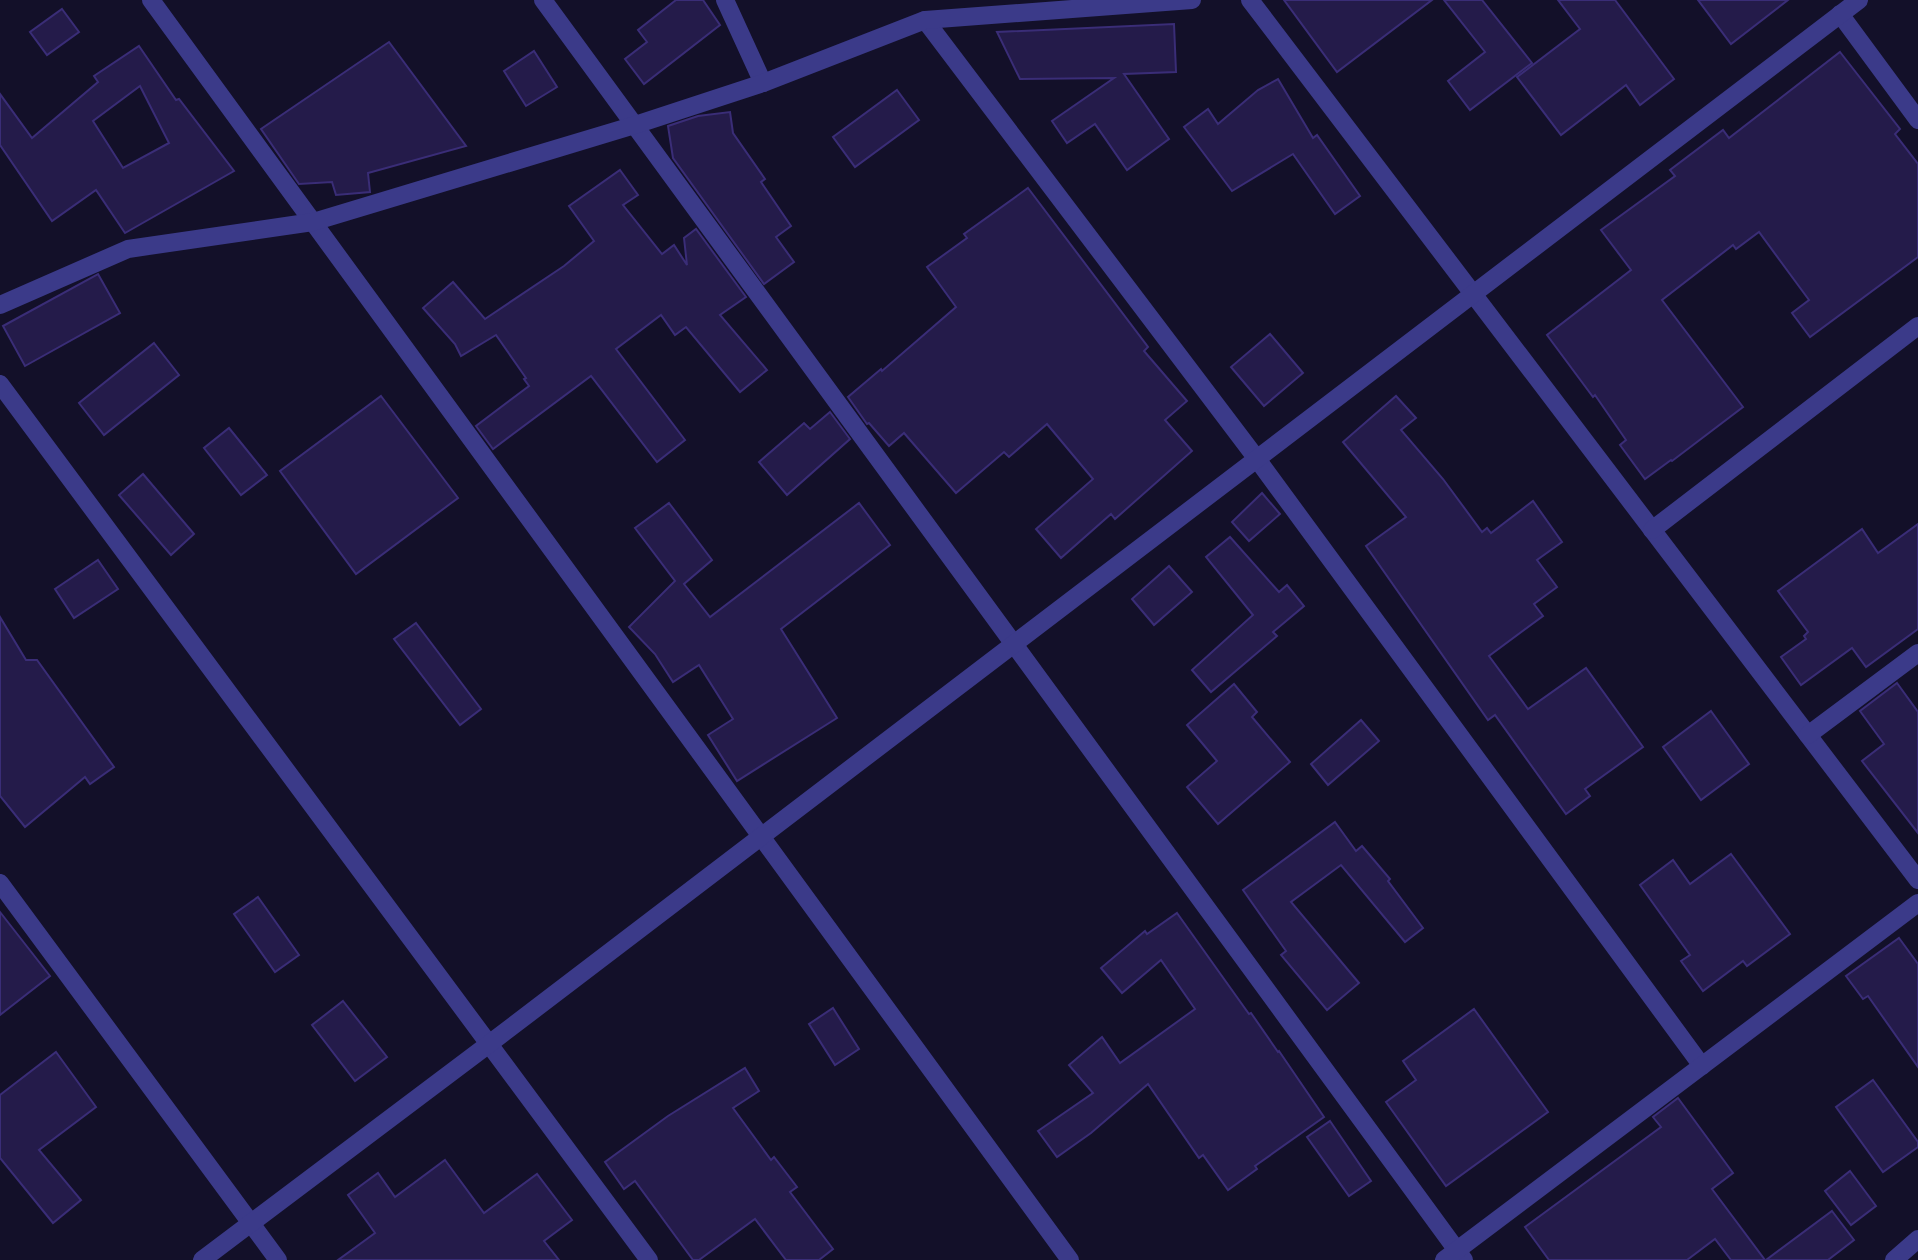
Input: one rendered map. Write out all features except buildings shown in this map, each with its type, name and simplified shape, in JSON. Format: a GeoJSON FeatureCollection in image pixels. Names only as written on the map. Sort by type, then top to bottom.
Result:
{"type":"FeatureCollection","features":[{"type":"Feature","properties":{"kind":"street"},"geometry":{"type":"LineString","coordinates":[[151,0],[1070,1260]]}},
{"type":"Feature","properties":{"kind":"street"},"geometry":{"type":"LineString","coordinates":[[543,0],[1455,1257],[1918,903]]}},
{"type":"Feature","properties":{"kind":"street"},"geometry":{"type":"LineString","coordinates":[[725,0],[763,83]]}},
{"type":"Feature","properties":{"kind":"street"},"geometry":{"type":"LineString","coordinates":[[0,305],[128,250],[313,222],[635,125],[763,83],[925,20],[984,8],[1192,0]]}},
{"type":"Feature","properties":{"kind":"street"},"geometry":{"type":"LineString","coordinates":[[1250,0],[1918,880]]}},
{"type":"Feature","properties":{"kind":"street"},"geometry":{"type":"LineString","coordinates":[[202,1260],[762,837],[1859,0]]}},
{"type":"Feature","properties":{"kind":"street"},"geometry":{"type":"LineString","coordinates":[[1840,14],[1918,120]]}},
{"type":"Feature","properties":{"kind":"street"},"geometry":{"type":"LineString","coordinates":[[925,20],[1257,459],[1702,1066]]}},
{"type":"Feature","properties":{"kind":"street"},"geometry":{"type":"LineString","coordinates":[[1652,530],[1918,326]]}},
{"type":"Feature","properties":{"kind":"street"},"geometry":{"type":"LineString","coordinates":[[0,384],[649,1260]]}},
{"type":"Feature","properties":{"kind":"street"},"geometry":{"type":"LineString","coordinates":[[1808,735],[1918,653]]}},
{"type":"Feature","properties":{"kind":"street"},"geometry":{"type":"LineString","coordinates":[[0,883],[252,1221],[278,1260]]}},
{"type":"Feature","properties":{"kind":"street"},"geometry":{"type":"LineString","coordinates":[[1894,1260],[1918,1239]]}}]}
